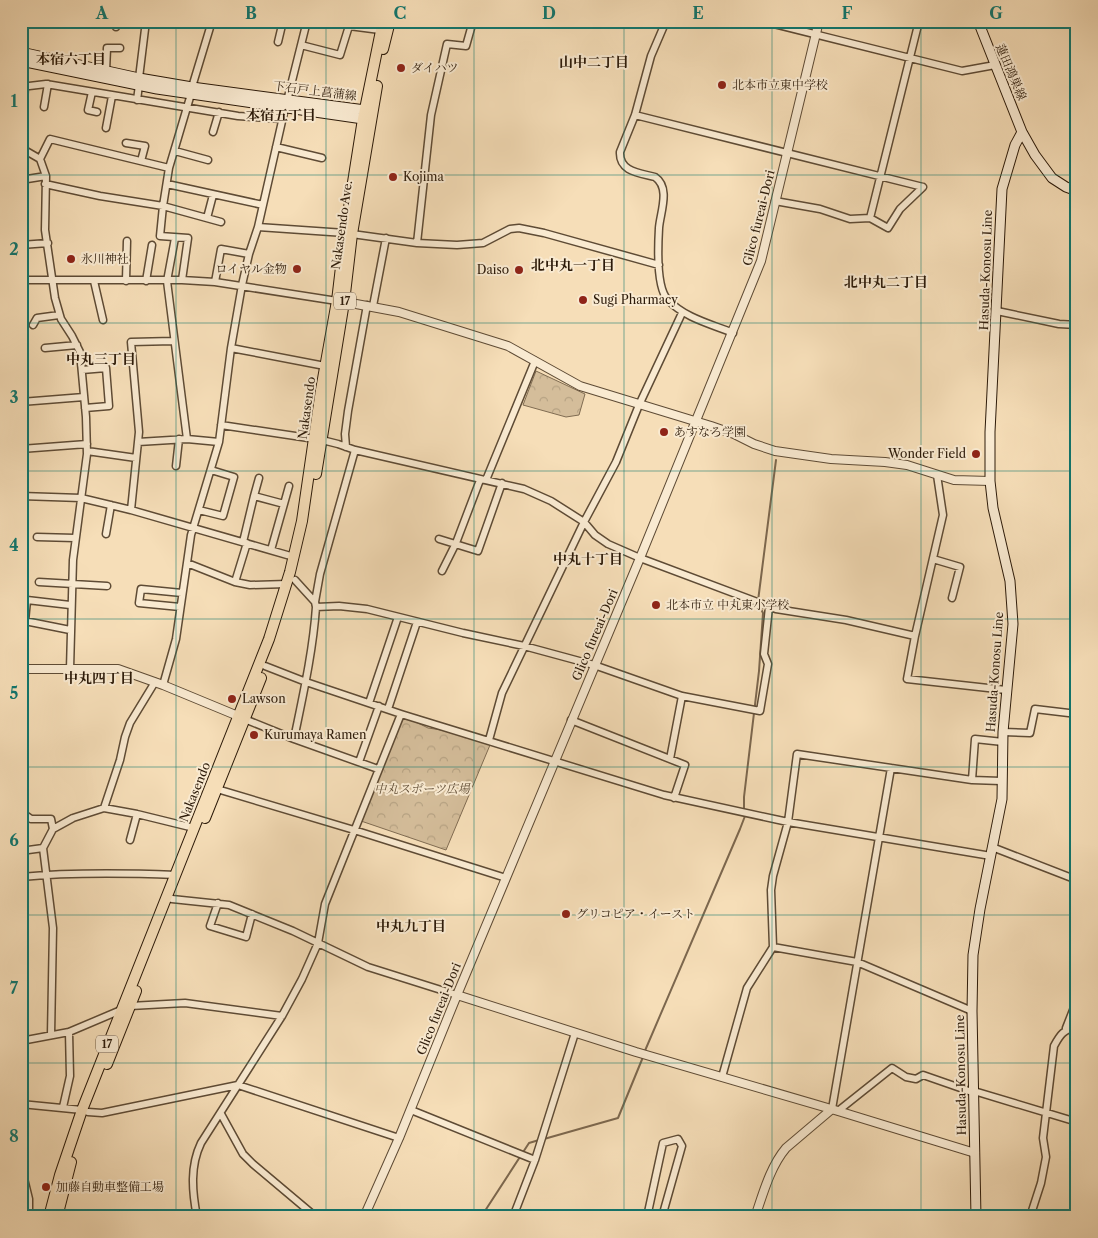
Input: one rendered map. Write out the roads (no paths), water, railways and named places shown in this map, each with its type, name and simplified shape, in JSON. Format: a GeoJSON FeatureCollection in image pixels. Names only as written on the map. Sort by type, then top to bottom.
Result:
{"type":"FeatureCollection","features":[{"type":"Feature","properties":{"kind":"highway","name":"Nakasendo Ave."},"geometry":{"type":"LineString","coordinates":[[367,115],[390,21]]}},
{"type":"Feature","properties":{"kind":"highway","name":"Nakasendo Ave."},"geometry":{"type":"LineString","coordinates":[[291,582],[304,545],[318,439],[341,302],[348,233],[381,26]]}},
{"type":"Feature","properties":{"kind":"highway","name":"Nakasendo Ave."},"geometry":{"type":"LineString","coordinates":[[326,366],[341,302]]}},
{"type":"Feature","properties":{"kind":"highway","name":"Nakasendo"},"geometry":{"type":"LineString","coordinates":[[49,1217],[60,1175],[194,828],[281,625],[318,439],[326,366]]}},
{"type":"Feature","properties":{"kind":"highway","name":"Nakasendo"},"geometry":{"type":"LineString","coordinates":[[125,1008],[217,789],[269,639],[291,582]]}},
{"type":"Feature","properties":{"kind":"highway","name":"Nakasendo"},"geometry":{"type":"LineString","coordinates":[[57,1217],[85,1111]]}},
{"type":"Feature","properties":{"kind":"main road","name":"蓮田鴻巣線"},"geometry":{"type":"LineString","coordinates":[[978,21],[1022,132]]}},
{"type":"Feature","properties":{"kind":"main road","name":"下石戸上菖蒲線"},"geometry":{"type":"LineString","coordinates":[[21,52],[106,70],[139,82]]}},
{"type":"Feature","properties":{"kind":"main road","name":"下石戸上菖蒲線"},"geometry":{"type":"LineString","coordinates":[[21,61],[192,91],[367,115]]}},
{"type":"Feature","properties":{"kind":"main road"},"geometry":{"type":"LineString","coordinates":[[1022,132],[1035,155],[1052,178],[1066,187],[1077,191]]}},
{"type":"Feature","properties":{"kind":"main road","name":"Hasuda-Konosu Line"},"geometry":{"type":"LineString","coordinates":[[976,1217],[972,980],[975,934],[1002,799],[1003,732],[1013,624],[1010,581],[993,508],[990,481],[990,432],[1002,189],[1015,145],[1022,132]]}},
{"type":"Feature","properties":{"kind":"street"},"geometry":{"type":"LineString","coordinates":[[137,100],[146,21]]}},
{"type":"Feature","properties":{"kind":"street"},"geometry":{"type":"LineString","coordinates":[[182,280],[188,238],[160,236],[162,206],[169,168],[212,21]]}},
{"type":"Feature","properties":{"kind":"street"},"geometry":{"type":"LineString","coordinates":[[278,42],[283,21]]}},
{"type":"Feature","properties":{"kind":"street"},"geometry":{"type":"LineString","coordinates":[[104,808],[130,723],[159,684],[176,639],[192,535],[219,442],[231,348],[242,285],[307,21]]}},
{"type":"Feature","properties":{"kind":"street"},"geometry":{"type":"LineString","coordinates":[[417,243],[431,115],[447,44],[466,46],[473,21]]}},
{"type":"Feature","properties":{"kind":"street"},"geometry":{"type":"LineString","coordinates":[[666,21],[648,56],[635,115],[620,152],[620,158],[623,165],[630,170],[655,177],[661,186],[664,200],[659,229],[659,265],[662,291],[666,298],[682,313],[733,332]]}},
{"type":"Feature","properties":{"kind":"street"},"geometry":{"type":"LineString","coordinates":[[762,21],[962,70],[995,65]]}},
{"type":"Feature","properties":{"kind":"street","name":"Glico fureai-Dori"},"geometry":{"type":"LineString","coordinates":[[364,1217],[411,1110],[456,995],[640,558],[761,261],[819,21]]}},
{"type":"Feature","properties":{"kind":"street"},"geometry":{"type":"LineString","coordinates":[[870,218],[919,21]]}},
{"type":"Feature","properties":{"kind":"street"},"geometry":{"type":"LineString","coordinates":[[301,46],[340,55],[349,26],[381,26]]}},
{"type":"Feature","properties":{"kind":"street"},"geometry":{"type":"LineString","coordinates":[[106,70],[107,48],[120,48]]}},
{"type":"Feature","properties":{"kind":"street"},"geometry":{"type":"LineString","coordinates":[[24,102],[23,87],[48,84],[137,100],[282,119]]}},
{"type":"Feature","properties":{"kind":"street"},"geometry":{"type":"LineString","coordinates":[[44,108],[48,84]]}},
{"type":"Feature","properties":{"kind":"street"},"geometry":{"type":"LineString","coordinates":[[92,92],[88,110],[97,112]]}},
{"type":"Feature","properties":{"kind":"street"},"geometry":{"type":"LineString","coordinates":[[106,128],[112,96]]}},
{"type":"Feature","properties":{"kind":"street"},"geometry":{"type":"LineString","coordinates":[[213,132],[219,112]]}},
{"type":"Feature","properties":{"kind":"street"},"geometry":{"type":"LineString","coordinates":[[635,115],[923,187],[900,209],[888,228],[870,218],[850,219],[820,209],[775,201]]}},
{"type":"Feature","properties":{"kind":"street"},"geometry":{"type":"LineString","coordinates":[[40,159],[50,139],[169,168]]}},
{"type":"Feature","properties":{"kind":"street"},"geometry":{"type":"LineString","coordinates":[[126,143],[145,146],[141,161]]}},
{"type":"Feature","properties":{"kind":"street"},"geometry":{"type":"LineString","coordinates":[[21,148],[40,159],[46,176],[44,216],[55,298],[59,315],[80,352],[82,370],[87,447],[75,538],[70,605],[70,669]]}},
{"type":"Feature","properties":{"kind":"street"},"geometry":{"type":"LineString","coordinates":[[276,148],[322,158]]}},
{"type":"Feature","properties":{"kind":"street"},"geometry":{"type":"LineString","coordinates":[[175,151],[208,160]]}},
{"type":"Feature","properties":{"kind":"street"},"geometry":{"type":"LineString","coordinates":[[21,180],[46,176]]}},
{"type":"Feature","properties":{"kind":"street"},"geometry":{"type":"LineString","coordinates":[[46,184],[100,196],[162,206],[222,222]]}},
{"type":"Feature","properties":{"kind":"street"},"geometry":{"type":"LineString","coordinates":[[167,184],[262,205]]}},
{"type":"Feature","properties":{"kind":"street"},"geometry":{"type":"LineString","coordinates":[[207,218],[213,195]]}},
{"type":"Feature","properties":{"kind":"street"},"geometry":{"type":"LineString","coordinates":[[258,226],[348,233],[417,243],[457,245],[483,243],[510,229],[519,228],[544,233],[659,265]]}},
{"type":"Feature","properties":{"kind":"street"},"geometry":{"type":"LineString","coordinates":[[175,238],[167,281],[186,439]]}},
{"type":"Feature","properties":{"kind":"street"},"geometry":{"type":"LineString","coordinates":[[346,447],[345,434],[348,411],[386,238]]}},
{"type":"Feature","properties":{"kind":"street"},"geometry":{"type":"LineString","coordinates":[[126,281],[128,241]]}},
{"type":"Feature","properties":{"kind":"street"},"geometry":{"type":"LineString","coordinates":[[21,245],[48,243]]}},
{"type":"Feature","properties":{"kind":"street"},"geometry":{"type":"LineString","coordinates":[[146,281],[152,245]]}},
{"type":"Feature","properties":{"kind":"street"},"geometry":{"type":"LineString","coordinates":[[216,282],[221,249],[249,254]]}},
{"type":"Feature","properties":{"kind":"street"},"geometry":{"type":"LineString","coordinates":[[21,280],[182,280],[216,282],[399,312],[508,346],[580,386],[734,434],[754,444],[775,451],[831,459],[900,464],[954,480],[990,481]]}},
{"type":"Feature","properties":{"kind":"street"},"geometry":{"type":"LineString","coordinates":[[94,281],[103,320]]}},
{"type":"Feature","properties":{"kind":"street"},"geometry":{"type":"LineString","coordinates":[[997,311],[1060,324],[1077,325]]}},
{"type":"Feature","properties":{"kind":"street"},"geometry":{"type":"LineString","coordinates":[[489,740],[502,693],[584,522],[616,462],[639,405],[682,313]]}},
{"type":"Feature","properties":{"kind":"street"},"geometry":{"type":"LineString","coordinates":[[33,325],[37,318],[59,315]]}},
{"type":"Feature","properties":{"kind":"street"},"geometry":{"type":"LineString","coordinates":[[131,510],[139,432],[131,342],[173,341]]}},
{"type":"Feature","properties":{"kind":"street"},"geometry":{"type":"LineString","coordinates":[[45,348],[77,345]]}},
{"type":"Feature","properties":{"kind":"street"},"geometry":{"type":"LineString","coordinates":[[231,348],[326,366]]}},
{"type":"Feature","properties":{"kind":"street"},"geometry":{"type":"LineString","coordinates":[[442,572],[535,361]]}},
{"type":"Feature","properties":{"kind":"street"},"geometry":{"type":"LineString","coordinates":[[82,370],[106,368],[109,406],[85,408]]}},
{"type":"Feature","properties":{"kind":"street"},"geometry":{"type":"LineString","coordinates":[[21,402],[84,397]]}},
{"type":"Feature","properties":{"kind":"street"},"geometry":{"type":"LineString","coordinates":[[221,425],[318,439],[355,450],[524,489],[551,501],[584,522],[608,544],[769,607],[846,620],[915,636]]}},
{"type":"Feature","properties":{"kind":"street"},"geometry":{"type":"LineString","coordinates":[[138,442],[179,439],[219,442]]}},
{"type":"Feature","properties":{"kind":"street"},"geometry":{"type":"LineString","coordinates":[[176,466],[179,439]]}},
{"type":"Feature","properties":{"kind":"street"},"geometry":{"type":"LineString","coordinates":[[21,449],[87,447],[136,458]]}},
{"type":"Feature","properties":{"kind":"street"},"geometry":{"type":"LineString","coordinates":[[294,739],[315,625],[320,574],[355,450]]}},
{"type":"Feature","properties":{"kind":"street"},"geometry":{"type":"LineString","coordinates":[[199,510],[223,516],[234,477],[211,470]]}},
{"type":"Feature","properties":{"kind":"street"},"geometry":{"type":"LineString","coordinates":[[937,475],[943,515],[906,679],[1006,690]]}},
{"type":"Feature","properties":{"kind":"street"},"geometry":{"type":"LineString","coordinates":[[235,582],[259,478]]}},
{"type":"Feature","properties":{"kind":"street"},"geometry":{"type":"LineString","coordinates":[[439,539],[478,551],[502,483]]}},
{"type":"Feature","properties":{"kind":"street"},"geometry":{"type":"LineString","coordinates":[[271,550],[289,486]]}},
{"type":"Feature","properties":{"kind":"street"},"geometry":{"type":"LineString","coordinates":[[21,496],[81,498],[131,510],[294,557]]}},
{"type":"Feature","properties":{"kind":"street"},"geometry":{"type":"LineString","coordinates":[[254,496],[284,504]]}},
{"type":"Feature","properties":{"kind":"street"},"geometry":{"type":"LineString","coordinates":[[106,534],[111,505]]}},
{"type":"Feature","properties":{"kind":"street"},"geometry":{"type":"LineString","coordinates":[[37,537],[75,538]]}},
{"type":"Feature","properties":{"kind":"street"},"geometry":{"type":"LineString","coordinates":[[934,559],[960,567],[952,598]]}},
{"type":"Feature","properties":{"kind":"street"},"geometry":{"type":"LineString","coordinates":[[187,563],[235,582],[250,585],[291,582],[316,604],[368,609],[524,646],[594,665],[682,696],[760,711],[768,664],[764,654],[769,607]]}},
{"type":"Feature","properties":{"kind":"street"},"geometry":{"type":"LineString","coordinates":[[39,582],[107,586]]}},
{"type":"Feature","properties":{"kind":"street"},"geometry":{"type":"LineString","coordinates":[[180,607],[139,603],[141,589],[182,593]]}},
{"type":"Feature","properties":{"kind":"street"},"geometry":{"type":"LineString","coordinates":[[70,605],[27,600],[25,621],[70,630]]}},
{"type":"Feature","properties":{"kind":"street"},"geometry":{"type":"LineString","coordinates":[[369,703],[398,617]]}},
{"type":"Feature","properties":{"kind":"street"},"geometry":{"type":"LineString","coordinates":[[388,709],[417,622]]}},
{"type":"Feature","properties":{"kind":"street"},"geometry":{"type":"LineString","coordinates":[[265,666],[401,714],[674,798],[788,822],[878,837],[991,851],[1077,880]]}},
{"type":"Feature","properties":{"kind":"street"},"geometry":{"type":"LineString","coordinates":[[21,669],[118,669],[294,739],[378,769]]}},
{"type":"Feature","properties":{"kind":"street"},"geometry":{"type":"LineString","coordinates":[[670,759],[682,696]]}},
{"type":"Feature","properties":{"kind":"street"},"geometry":{"type":"LineString","coordinates":[[359,762],[379,706]]}},
{"type":"Feature","properties":{"kind":"street"},"geometry":{"type":"LineString","coordinates":[[1003,732],[1030,733],[1035,709],[1077,714]]}},
{"type":"Feature","properties":{"kind":"street"},"geometry":{"type":"LineString","coordinates":[[196,1217],[193,1172],[195,1155],[282,1016],[302,979],[318,943],[325,904],[401,714]]}},
{"type":"Feature","properties":{"kind":"street"},"geometry":{"type":"LineString","coordinates":[[571,720],[685,765],[674,798]]}},
{"type":"Feature","properties":{"kind":"street"},"geometry":{"type":"LineString","coordinates":[[972,780],[975,739],[1003,742]]}},
{"type":"Feature","properties":{"kind":"street"},"geometry":{"type":"LineString","coordinates":[[722,1077],[747,988],[773,946],[771,890],[788,822],[797,754],[972,780],[1001,781]]}},
{"type":"Feature","properties":{"kind":"street"},"geometry":{"type":"LineString","coordinates":[[835,1110],[857,962],[891,768]]}},
{"type":"Feature","properties":{"kind":"street"},"geometry":{"type":"LineString","coordinates":[[217,789],[506,878]]}},
{"type":"Feature","properties":{"kind":"street"},"geometry":{"type":"LineString","coordinates":[[51,1035],[53,928],[43,848],[53,829],[73,818],[104,808],[194,828]]}},
{"type":"Feature","properties":{"kind":"street"},"geometry":{"type":"LineString","coordinates":[[21,812],[31,819],[51,819],[53,829]]}},
{"type":"Feature","properties":{"kind":"street"},"geometry":{"type":"LineString","coordinates":[[130,840],[137,814]]}},
{"type":"Feature","properties":{"kind":"street"},"geometry":{"type":"LineString","coordinates":[[21,851],[43,848]]}},
{"type":"Feature","properties":{"kind":"street"},"geometry":{"type":"LineString","coordinates":[[21,877],[46,874],[122,872],[176,875]]}},
{"type":"Feature","properties":{"kind":"street"},"geometry":{"type":"LineString","coordinates":[[172,899],[229,904],[368,967],[636,1052],[975,1153]]}},
{"type":"Feature","properties":{"kind":"street"},"geometry":{"type":"LineString","coordinates":[[218,904],[210,926],[246,937],[252,914]]}},
{"type":"Feature","properties":{"kind":"street"},"geometry":{"type":"LineString","coordinates":[[773,946],[857,962],[972,1011]]}},
{"type":"Feature","properties":{"kind":"street"},"geometry":{"type":"LineString","coordinates":[[1030,1217],[1041,1183],[1046,1157],[1043,1138],[1054,1046],[1058,1037],[1066,1028],[1077,1000]]}},
{"type":"Feature","properties":{"kind":"street"},"geometry":{"type":"LineString","coordinates":[[21,1042],[70,1032],[125,1008],[185,1003],[282,1016]]}},
{"type":"Feature","properties":{"kind":"street"},"geometry":{"type":"LineString","coordinates":[[1066,1028],[1077,1026]]}},
{"type":"Feature","properties":{"kind":"street"},"geometry":{"type":"LineString","coordinates":[[63,1107],[70,1076],[70,1032]]}},
{"type":"Feature","properties":{"kind":"street"},"geometry":{"type":"LineString","coordinates":[[524,1217],[514,1216],[535,1160],[575,1033]]}},
{"type":"Feature","properties":{"kind":"street"},"geometry":{"type":"LineString","coordinates":[[755,1217],[767,1184],[780,1156],[786,1148],[892,1068],[906,1077],[916,1080],[923,1075],[969,1091],[1077,1122]]}},
{"type":"Feature","properties":{"kind":"street"},"geometry":{"type":"LineString","coordinates":[[21,1104],[63,1107],[102,1113],[238,1085],[399,1138]]}},
{"type":"Feature","properties":{"kind":"street"},"geometry":{"type":"LineString","coordinates":[[411,1110],[535,1160]]}},
{"type":"Feature","properties":{"kind":"street"},"geometry":{"type":"LineString","coordinates":[[221,1114],[248,1159],[316,1217]]}},
{"type":"Feature","properties":{"kind":"street"},"geometry":{"type":"LineString","coordinates":[[647,1217],[663,1143],[678,1139],[682,1146],[662,1217]]}},
{"type":"Feature","properties":{"kind":"street"},"geometry":{"type":"LineString","coordinates":[[21,1166],[30,1199],[29,1217]]}},
{"type":"Feature","properties":{"kind":"street"},"geometry":{"type":"LineString","coordinates":[[21,1200],[30,1199]]}},
{"type":"Feature","properties":{"kind":"waterway"},"geometry":{"type":"LineString","coordinates":[[758,601],[776,460]]}},
{"type":"Feature","properties":{"kind":"waterway"},"geometry":{"type":"LineString","coordinates":[[744,811],[759,671],[763,613],[759,605]]}},
{"type":"Feature","properties":{"kind":"waterway"},"geometry":{"type":"LineString","coordinates":[[644,1053],[745,816]]}},
{"type":"Feature","properties":{"kind":"waterway"},"geometry":{"type":"LineString","coordinates":[[544,1139],[618,1118],[643,1057]]}},
{"type":"Feature","properties":{"kind":"waterway"},"geometry":{"type":"LineString","coordinates":[[481,1217],[529,1143],[539,1140]]}},
{"type":"Feature","properties":{"kind":"waterway"},"geometry":{"type":"LineString","coordinates":[[21,1185],[25,1217]]}},
{"type":"Feature","properties":{"kind":"place","name":"ダイハツ"},"geometry":{"type":"Point","coordinates":[401,68]}},
{"type":"Feature","properties":{"kind":"place","name":"北本市立東中学校"},"geometry":{"type":"Point","coordinates":[722,85]}},
{"type":"Feature","properties":{"kind":"place","name":"Kojima"},"geometry":{"type":"Point","coordinates":[393,177]}},
{"type":"Feature","properties":{"kind":"place","name":"氷川神社"},"geometry":{"type":"Point","coordinates":[71,259]}},
{"type":"Feature","properties":{"kind":"place","name":"ロイヤル金物"},"geometry":{"type":"Point","coordinates":[297,269]}},
{"type":"Feature","properties":{"kind":"place","name":"Daiso"},"geometry":{"type":"Point","coordinates":[519,270]}},
{"type":"Feature","properties":{"kind":"place","name":"Sugi Pharmacy"},"geometry":{"type":"Point","coordinates":[583,300]}},
{"type":"Feature","properties":{"kind":"place","name":"あすなろ学園"},"geometry":{"type":"Point","coordinates":[664,432]}},
{"type":"Feature","properties":{"kind":"place","name":"Wonder Field"},"geometry":{"type":"Point","coordinates":[976,454]}},
{"type":"Feature","properties":{"kind":"place","name":"北本市立 中丸東小学校"},"geometry":{"type":"Point","coordinates":[656,605]}},
{"type":"Feature","properties":{"kind":"place","name":"Lawson"},"geometry":{"type":"Point","coordinates":[232,699]}},
{"type":"Feature","properties":{"kind":"place","name":"Kurumaya Ramen"},"geometry":{"type":"Point","coordinates":[254,735]}},
{"type":"Feature","properties":{"kind":"place","name":"グリコピア・イースト"},"geometry":{"type":"Point","coordinates":[566,914]}},
{"type":"Feature","properties":{"kind":"place","name":"加藤自動車整備工場"},"geometry":{"type":"Point","coordinates":[46,1187]}},
{"type":"Feature","properties":{"kind":"district","name":"本宿六丁目"},"geometry":{"type":"Point","coordinates":[71,59]}},
{"type":"Feature","properties":{"kind":"district","name":"山中二丁目"},"geometry":{"type":"Point","coordinates":[594,62]}},
{"type":"Feature","properties":{"kind":"district","name":"本宿五丁目"},"geometry":{"type":"Point","coordinates":[281,115]}},
{"type":"Feature","properties":{"kind":"district","name":"北中丸一丁目"},"geometry":{"type":"Point","coordinates":[573,265]}},
{"type":"Feature","properties":{"kind":"district","name":"北中丸二丁目"},"geometry":{"type":"Point","coordinates":[886,282]}},
{"type":"Feature","properties":{"kind":"district","name":"中丸三丁目"},"geometry":{"type":"Point","coordinates":[101,359]}},
{"type":"Feature","properties":{"kind":"district","name":"中丸十丁目"},"geometry":{"type":"Point","coordinates":[588,559]}},
{"type":"Feature","properties":{"kind":"district","name":"中丸四丁目"},"geometry":{"type":"Point","coordinates":[99,678]}},
{"type":"Feature","properties":{"kind":"district","name":"中丸九丁目"},"geometry":{"type":"Point","coordinates":[411,926]}},
{"type":"Feature","properties":{"kind":"park label","name":"中丸スポーツ広場"},"geometry":{"type":"Point","coordinates":[422,789]}}]}
